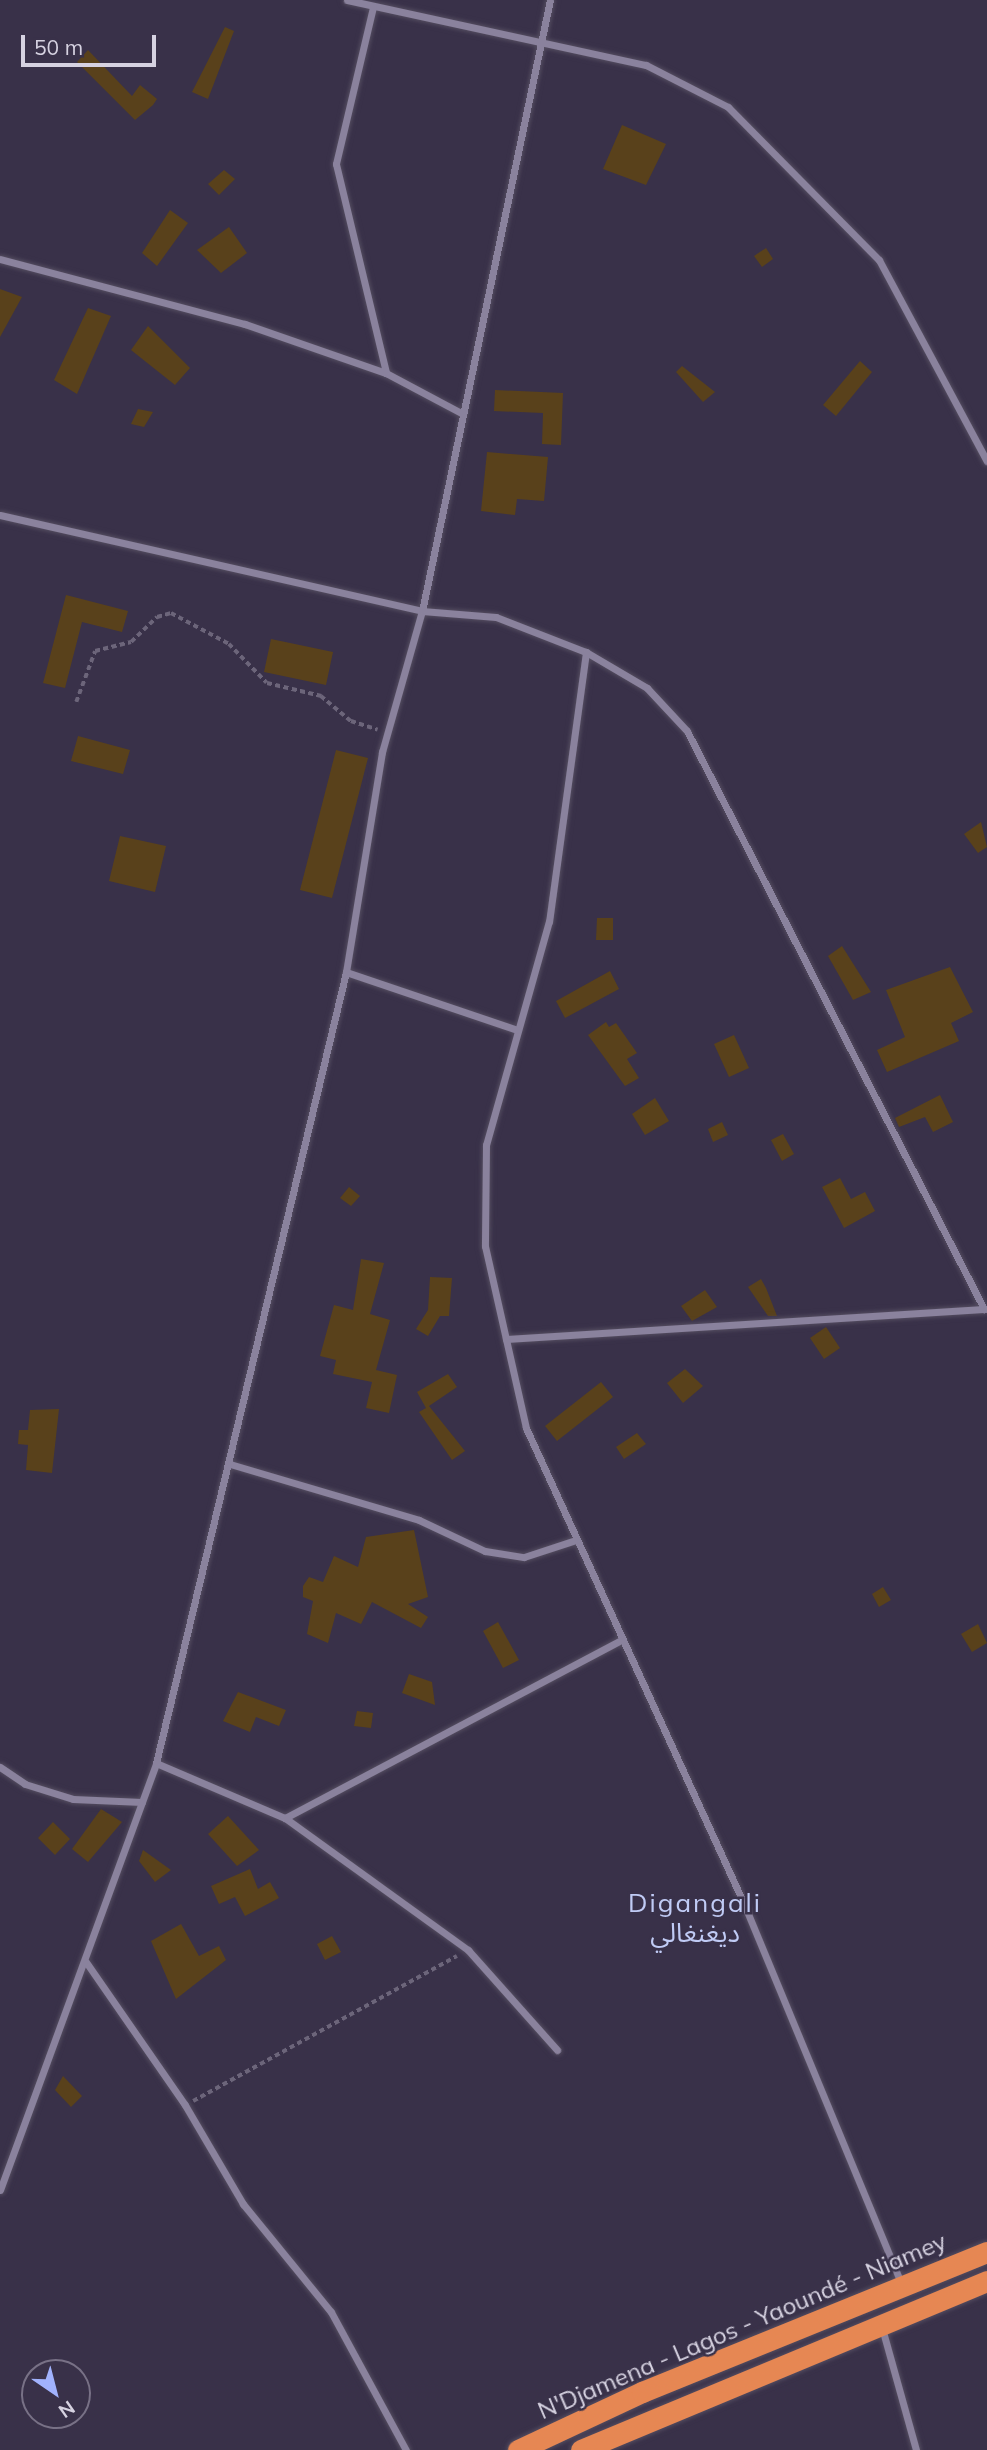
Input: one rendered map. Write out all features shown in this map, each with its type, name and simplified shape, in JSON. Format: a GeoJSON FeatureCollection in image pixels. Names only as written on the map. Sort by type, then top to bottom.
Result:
{"type":"FeatureCollection","features":[{"type":"Feature","properties":{"kind":"highway","name":"N'Djamena - Lagos - Yaoundé - Niamey"},"geometry":{"type":"LineString","coordinates":[[518,2450],[902,2283],[987,2252]]}},
{"type":"Feature","properties":{"kind":"highway","name":"N'Djamena - Lagos - Yaoundé - Niamey"},"geometry":{"type":"LineString","coordinates":[[581,2450],[987,2281]]}},
{"type":"Feature","properties":{"kind":"street"},"geometry":{"type":"LineString","coordinates":[[347,0],[646,65],[728,107],[804,177],[879,260],[987,461]]}},
{"type":"Feature","properties":{"kind":"street"},"geometry":{"type":"LineString","coordinates":[[1,2185],[86,1962],[156,1763],[230,1464],[346,972],[387,732],[422,611],[550,0]]}},
{"type":"Feature","properties":{"kind":"street"},"geometry":{"type":"LineString","coordinates":[[373,7],[336,164],[386,373]]}},
{"type":"Feature","properties":{"kind":"street"},"geometry":{"type":"LineString","coordinates":[[0,260],[245,324],[386,373],[463,414]]}},
{"type":"Feature","properties":{"kind":"street"},"geometry":{"type":"LineString","coordinates":[[0,515],[422,611],[496,617],[586,652],[647,688],[687,730],[984,1309],[506,1339]]}},
{"type":"Feature","properties":{"kind":"street"},"geometry":{"type":"LineString","coordinates":[[586,652],[549,921],[486,1145],[485,1246],[526,1428],[744,1904],[902,2283]]}},
{"type":"Feature","properties":{"kind":"street"},"geometry":{"type":"LineString","coordinates":[[346,972],[517,1030]]}},
{"type":"Feature","properties":{"kind":"street"},"geometry":{"type":"LineString","coordinates":[[230,1464],[419,1520],[485,1551],[524,1557],[576,1540]]}},
{"type":"Feature","properties":{"kind":"street"},"geometry":{"type":"LineString","coordinates":[[285,1818],[623,1639]]}},
{"type":"Feature","properties":{"kind":"street"},"geometry":{"type":"LineString","coordinates":[[156,1763],[285,1818],[468,1950],[557,2050]]}},
{"type":"Feature","properties":{"kind":"street"},"geometry":{"type":"LineString","coordinates":[[0,1767],[25,1784],[73,1798],[142,1802]]}},
{"type":"Feature","properties":{"kind":"street"},"geometry":{"type":"LineString","coordinates":[[86,1962],[185,2105],[243,2204],[331,2312],[406,2450]]}},
{"type":"Feature","properties":{"kind":"street"},"geometry":{"type":"LineString","coordinates":[[880,2324],[916,2450]]}},
{"type":"Feature","properties":{"kind":"path"},"geometry":{"type":"LineString","coordinates":[[76,702],[96,651],[131,642],[157,617],[171,613],[234,648],[267,683],[321,696],[351,721],[387,732]]}},
{"type":"Feature","properties":{"kind":"path"},"geometry":{"type":"LineString","coordinates":[[185,2105],[468,1950]]}},
{"type":"Feature","properties":{"kind":"building"},"geometry":{"type":"Polygon","coordinates":[[[225,27],[234,31],[208,99],[192,92],[225,27]]]}},
{"type":"Feature","properties":{"kind":"building"},"geometry":{"type":"Polygon","coordinates":[[[88,50],[132,96],[140,85],[157,99],[153,105],[135,120],[77,62],[88,50]]]}},
{"type":"Feature","properties":{"kind":"building"},"geometry":{"type":"Polygon","coordinates":[[[622,125],[666,144],[646,185],[603,169],[622,125]]]}},
{"type":"Feature","properties":{"kind":"building"},"geometry":{"type":"Polygon","coordinates":[[[224,170],[235,179],[219,195],[208,184],[224,170]]]}},
{"type":"Feature","properties":{"kind":"building"},"geometry":{"type":"Polygon","coordinates":[[[170,210],[188,223],[157,266],[142,253],[170,210]]]}},
{"type":"Feature","properties":{"kind":"building"},"geometry":{"type":"Polygon","coordinates":[[[229,227],[247,253],[221,273],[197,250],[229,227]]]}},
{"type":"Feature","properties":{"kind":"building"},"geometry":{"type":"Polygon","coordinates":[[[766,248],[773,259],[762,267],[754,256],[766,248]]]}},
{"type":"Feature","properties":{"kind":"building"},"geometry":{"type":"Polygon","coordinates":[[[0,289],[22,297],[0,337],[0,289]]]}},
{"type":"Feature","properties":{"kind":"building"},"geometry":{"type":"Polygon","coordinates":[[[88,308],[111,316],[77,394],[54,380],[88,308]]]}},
{"type":"Feature","properties":{"kind":"building"},"geometry":{"type":"Polygon","coordinates":[[[148,326],[190,368],[175,385],[131,350],[148,326]]]}},
{"type":"Feature","properties":{"kind":"building"},"geometry":{"type":"Polygon","coordinates":[[[860,361],[872,372],[836,416],[823,405],[860,361]]]}},
{"type":"Feature","properties":{"kind":"building"},"geometry":{"type":"Polygon","coordinates":[[[682,366],[715,392],[703,402],[676,372],[682,366]]]}},
{"type":"Feature","properties":{"kind":"building"},"geometry":{"type":"Polygon","coordinates":[[[495,390],[563,393],[561,445],[542,444],[543,413],[494,411],[495,390]]]}},
{"type":"Feature","properties":{"kind":"building"},"geometry":{"type":"Polygon","coordinates":[[[138,409],[153,412],[144,427],[131,424],[138,409]]]}},
{"type":"Feature","properties":{"kind":"building"},"geometry":{"type":"Polygon","coordinates":[[[487,452],[548,457],[544,501],[517,499],[515,515],[481,511],[487,452]]]}},
{"type":"Feature","properties":{"kind":"building"},"geometry":{"type":"Polygon","coordinates":[[[66,595],[128,611],[122,632],[82,622],[65,688],[43,683],[66,595]]]}},
{"type":"Feature","properties":{"kind":"building"},"geometry":{"type":"Polygon","coordinates":[[[271,639],[333,652],[326,685],[264,672],[271,639]]]}},
{"type":"Feature","properties":{"kind":"building"},"geometry":{"type":"Polygon","coordinates":[[[78,736],[130,750],[123,774],[71,761],[78,736]]]}},
{"type":"Feature","properties":{"kind":"building"},"geometry":{"type":"Polygon","coordinates":[[[336,750],[368,758],[332,898],[300,890],[336,750]]]}},
{"type":"Feature","properties":{"kind":"building"},"geometry":{"type":"Polygon","coordinates":[[[981,822],[987,847],[978,853],[964,834],[981,822]]]}},
{"type":"Feature","properties":{"kind":"building"},"geometry":{"type":"Polygon","coordinates":[[[120,836],[166,846],[155,892],[109,881],[120,836]]]}},
{"type":"Feature","properties":{"kind":"building"},"geometry":{"type":"Polygon","coordinates":[[[597,918],[613,918],[613,940],[596,940],[597,918]]]}},
{"type":"Feature","properties":{"kind":"building"},"geometry":{"type":"Polygon","coordinates":[[[842,946],[871,992],[853,1000],[828,956],[842,946]]]}},
{"type":"Feature","properties":{"kind":"building"},"geometry":{"type":"Polygon","coordinates":[[[950,967],[973,1012],[951,1023],[959,1041],[887,1072],[877,1050],[905,1037],[886,990],[950,967]]]}},
{"type":"Feature","properties":{"kind":"building"},"geometry":{"type":"Polygon","coordinates":[[[610,971],[619,989],[565,1018],[556,1001],[610,971]]]}},
{"type":"Feature","properties":{"kind":"building"},"geometry":{"type":"Polygon","coordinates":[[[606,1022],[609,1027],[616,1023],[637,1053],[627,1059],[639,1078],[625,1086],[588,1035],[606,1022]]]}},
{"type":"Feature","properties":{"kind":"building"},"geometry":{"type":"Polygon","coordinates":[[[734,1035],[749,1068],[729,1077],[714,1044],[734,1035]]]}},
{"type":"Feature","properties":{"kind":"building"},"geometry":{"type":"Polygon","coordinates":[[[940,1095],[953,1122],[933,1132],[925,1117],[899,1127],[895,1118],[940,1095]]]}},
{"type":"Feature","properties":{"kind":"building"},"geometry":{"type":"Polygon","coordinates":[[[655,1098],[669,1121],[645,1135],[632,1114],[655,1098]]]}},
{"type":"Feature","properties":{"kind":"building"},"geometry":{"type":"Polygon","coordinates":[[[722,1122],[728,1135],[713,1142],[708,1129],[722,1122]]]}},
{"type":"Feature","properties":{"kind":"building"},"geometry":{"type":"Polygon","coordinates":[[[783,1134],[794,1154],[782,1161],[771,1140],[783,1134]]]}},
{"type":"Feature","properties":{"kind":"building"},"geometry":{"type":"Polygon","coordinates":[[[840,1178],[851,1199],[865,1192],[875,1211],[844,1228],[822,1187],[840,1178]]]}},
{"type":"Feature","properties":{"kind":"building"},"geometry":{"type":"Polygon","coordinates":[[[349,1187],[360,1196],[351,1206],[340,1198],[349,1187]]]}},
{"type":"Feature","properties":{"kind":"building"},"geometry":{"type":"Polygon","coordinates":[[[361,1259],[384,1263],[370,1314],[390,1320],[376,1370],[397,1375],[389,1413],[366,1408],[372,1382],[333,1374],[336,1360],[320,1356],[334,1305],[353,1310],[361,1259]]]}},
{"type":"Feature","properties":{"kind":"building"},"geometry":{"type":"Polygon","coordinates":[[[430,1277],[452,1278],[449,1316],[440,1316],[428,1336],[416,1329],[428,1310],[430,1277]]]}},
{"type":"Feature","properties":{"kind":"building"},"geometry":{"type":"Polygon","coordinates":[[[761,1279],[777,1316],[768,1316],[748,1287],[761,1279]]]}},
{"type":"Feature","properties":{"kind":"building"},"geometry":{"type":"Polygon","coordinates":[[[705,1290],[717,1307],[692,1321],[681,1306],[705,1290]]]}},
{"type":"Feature","properties":{"kind":"building"},"geometry":{"type":"Polygon","coordinates":[[[826,1327],[840,1348],[824,1359],[810,1338],[826,1327]]]}},
{"type":"Feature","properties":{"kind":"building"},"geometry":{"type":"Polygon","coordinates":[[[685,1369],[703,1386],[683,1403],[667,1383],[685,1369]]]}},
{"type":"Feature","properties":{"kind":"building"},"geometry":{"type":"Polygon","coordinates":[[[448,1374],[457,1387],[429,1406],[465,1451],[452,1460],[419,1412],[426,1408],[417,1392],[448,1374]]]}},
{"type":"Feature","properties":{"kind":"building"},"geometry":{"type":"Polygon","coordinates":[[[601,1382],[613,1397],[557,1441],[545,1426],[601,1382]]]}},
{"type":"Feature","properties":{"kind":"building"},"geometry":{"type":"Polygon","coordinates":[[[59,1409],[52,1473],[26,1470],[28,1445],[18,1444],[19,1430],[28,1430],[30,1410],[59,1409]]]}},
{"type":"Feature","properties":{"kind":"building"},"geometry":{"type":"Polygon","coordinates":[[[637,1433],[646,1444],[624,1459],[616,1447],[637,1433]]]}},
{"type":"Feature","properties":{"kind":"building"},"geometry":{"type":"Polygon","coordinates":[[[414,1530],[428,1597],[408,1604],[428,1617],[421,1628],[372,1602],[361,1624],[336,1613],[328,1643],[307,1634],[313,1601],[303,1597],[303,1586],[309,1577],[323,1582],[334,1556],[358,1567],[366,1537],[414,1530]]]}},
{"type":"Feature","properties":{"kind":"building"},"geometry":{"type":"Polygon","coordinates":[[[883,1587],[891,1600],[879,1607],[872,1594],[883,1587]]]}},
{"type":"Feature","properties":{"kind":"building"},"geometry":{"type":"Polygon","coordinates":[[[498,1622],[519,1660],[503,1668],[483,1631],[498,1622]]]}},
{"type":"Feature","properties":{"kind":"building"},"geometry":{"type":"Polygon","coordinates":[[[978,1624],[987,1643],[972,1652],[961,1634],[978,1624]]]}},
{"type":"Feature","properties":{"kind":"building"},"geometry":{"type":"Polygon","coordinates":[[[409,1674],[432,1682],[435,1705],[402,1693],[409,1674]]]}},
{"type":"Feature","properties":{"kind":"building"},"geometry":{"type":"Polygon","coordinates":[[[238,1692],[286,1710],[279,1726],[256,1717],[250,1732],[223,1721],[238,1692]]]}},
{"type":"Feature","properties":{"kind":"building"},"geometry":{"type":"Polygon","coordinates":[[[357,1711],[373,1713],[371,1728],[354,1726],[357,1711]]]}},
{"type":"Feature","properties":{"kind":"building"},"geometry":{"type":"Polygon","coordinates":[[[101,1809],[122,1822],[88,1862],[72,1849],[101,1809]]]}},
{"type":"Feature","properties":{"kind":"building"},"geometry":{"type":"Polygon","coordinates":[[[228,1816],[259,1850],[237,1866],[208,1834],[228,1816]]]}},
{"type":"Feature","properties":{"kind":"building"},"geometry":{"type":"Polygon","coordinates":[[[53,1822],[70,1839],[55,1855],[38,1838],[53,1822]]]}},
{"type":"Feature","properties":{"kind":"building"},"geometry":{"type":"Polygon","coordinates":[[[143,1850],[171,1870],[155,1882],[139,1861],[143,1850]]]}},
{"type":"Feature","properties":{"kind":"building"},"geometry":{"type":"Polygon","coordinates":[[[250,1869],[258,1889],[270,1882],[279,1898],[245,1916],[235,1897],[219,1904],[211,1886],[250,1869]]]}},
{"type":"Feature","properties":{"kind":"building"},"geometry":{"type":"Polygon","coordinates":[[[181,1924],[199,1956],[219,1946],[226,1960],[176,1999],[151,1941],[181,1924]]]}},
{"type":"Feature","properties":{"kind":"building"},"geometry":{"type":"Polygon","coordinates":[[[332,1936],[341,1952],[325,1960],[317,1944],[332,1936]]]}},
{"type":"Feature","properties":{"kind":"building"},"geometry":{"type":"Polygon","coordinates":[[[63,2076],[82,2096],[71,2107],[55,2090],[63,2076]]]}},
{"type":"Feature","properties":{"kind":"district","name":"Digangali ديغنغالي"},"geometry":{"type":"Point","coordinates":[695,1918]}}]}
